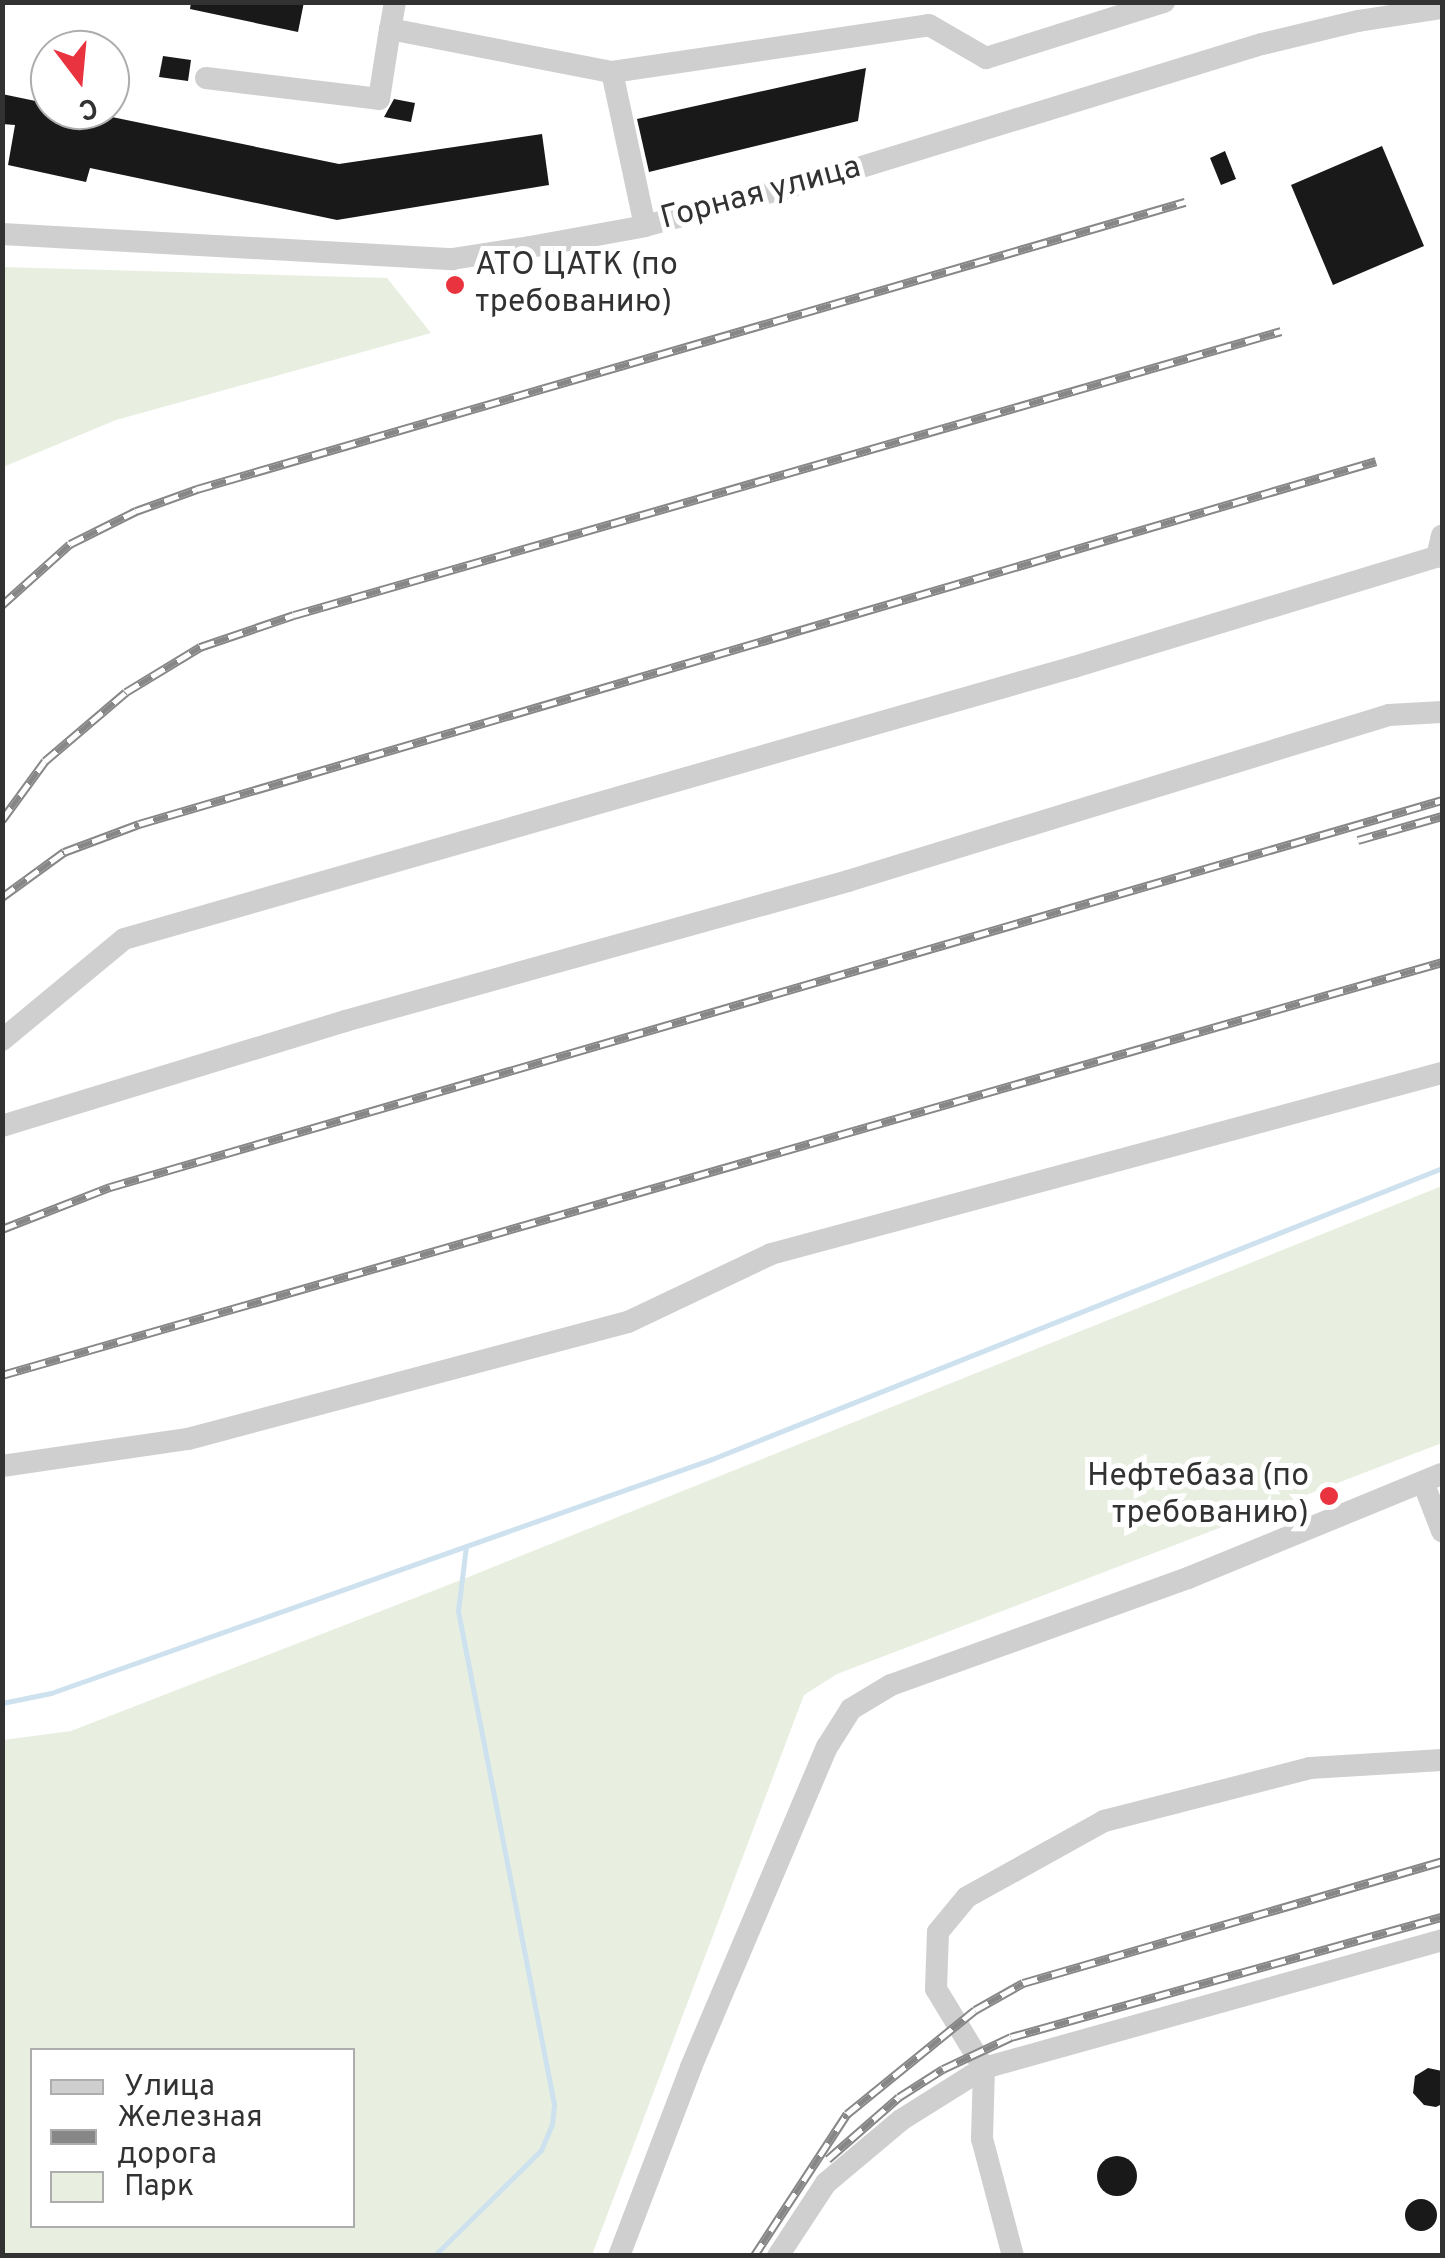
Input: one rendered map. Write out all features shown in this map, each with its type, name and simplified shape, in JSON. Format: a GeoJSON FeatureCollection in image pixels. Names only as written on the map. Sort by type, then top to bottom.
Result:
{"type":"FeatureCollection","features":[{"type":"Feature","properties":{"kind":"street"},"geometry":{"type":"LineString","coordinates":[[206,78],[378,99],[394,2]]}},
{"type":"Feature","properties":{"kind":"street"},"geometry":{"type":"LineString","coordinates":[[390,29],[612,72],[929,26],[986,58],[1164,2]]}},
{"type":"Feature","properties":{"kind":"street","name":"Горная улица"},"geometry":{"type":"LineString","coordinates":[[2,234],[452,259],[645,226],[842,173],[1262,44],[1358,21],[1442,8]]}},
{"type":"Feature","properties":{"kind":"street"},"geometry":{"type":"LineString","coordinates":[[612,72],[645,226]]}},
{"type":"Feature","properties":{"kind":"street"},"geometry":{"type":"LineString","coordinates":[[2,1040],[124,939],[1074,667],[1436,557],[1442,536]]}},
{"type":"Feature","properties":{"kind":"street"},"geometry":{"type":"LineString","coordinates":[[2,1126],[345,1021],[848,881],[1389,715],[1442,712]]}},
{"type":"Feature","properties":{"kind":"street"},"geometry":{"type":"LineString","coordinates":[[2,1466],[188,1439],[628,1322],[771,1254],[1442,1074]]}},
{"type":"Feature","properties":{"kind":"street"},"geometry":{"type":"LineString","coordinates":[[619,2256],[691,2068],[826,1748],[851,1709],[891,1684],[1188,1578],[1433,1478],[1442,1531]]}},
{"type":"Feature","properties":{"kind":"street"},"geometry":{"type":"LineString","coordinates":[[1013,2256],[982,2139],[984,2068],[936,1989],[938,1932],[966,1898],[1104,1820],[1310,1768],[1442,1760]]}},
{"type":"Feature","properties":{"kind":"street"},"geometry":{"type":"LineString","coordinates":[[778,2256],[826,2183],[902,2120],[984,2068],[1442,1940]]}},
{"type":"Feature","properties":{"kind":"green space"},"geometry":{"type":"Polygon","coordinates":[[[3,267],[387,278],[431,333],[116,420],[3,467],[3,267]]]}},
{"type":"Feature","properties":{"kind":"green space"},"geometry":{"type":"Polygon","coordinates":[[[1442,1186],[1442,1443],[837,1674],[804,1695],[592,2255],[3,2255],[3,1740],[71,1731],[461,1580],[1442,1186]]]}},
{"type":"Feature","properties":{"kind":"building"},"geometry":{"type":"Polygon","coordinates":[[[191,2],[304,2],[298,32],[190,9],[191,2]]]}},
{"type":"Feature","properties":{"kind":"building"},"geometry":{"type":"Polygon","coordinates":[[[163,56],[191,60],[188,81],[159,77],[163,56]]]}},
{"type":"Feature","properties":{"kind":"building"},"geometry":{"type":"Polygon","coordinates":[[[866,68],[858,121],[649,172],[637,119],[866,68]]]}},
{"type":"Feature","properties":{"kind":"building"},"geometry":{"type":"Polygon","coordinates":[[[2,94],[30,100],[30,130],[130,130],[130,121],[339,164],[542,134],[549,185],[337,220],[90,168],[86,182],[8,165],[15,125],[2,124],[2,94]]]}},
{"type":"Feature","properties":{"kind":"building"},"geometry":{"type":"Polygon","coordinates":[[[394,99],[415,103],[411,122],[384,117],[394,99]]]}},
{"type":"Feature","properties":{"kind":"building"},"geometry":{"type":"Polygon","coordinates":[[[1382,146],[1424,246],[1333,285],[1291,185],[1382,146]]]}},
{"type":"Feature","properties":{"kind":"building"},"geometry":{"type":"Polygon","coordinates":[[[1225,151],[1236,179],[1221,185],[1210,158],[1225,151]]]}},
{"type":"Feature","properties":{"kind":"building"},"geometry":{"type":"Polygon","coordinates":[[[1428,2068],[1442,2071],[1442,2104],[1436,2107],[1424,2105],[1413,2093],[1415,2076],[1428,2068]]]}},
{"type":"Feature","properties":{"kind":"building"},"geometry":{"type":"Polygon","coordinates":[[[1117,2156],[1131,2162],[1137,2176],[1131,2190],[1117,2196],[1103,2190],[1097,2176],[1103,2162],[1117,2156]]]}},
{"type":"Feature","properties":{"kind":"building"},"geometry":{"type":"Polygon","coordinates":[[[1421,2199],[1432,2204],[1437,2215],[1432,2226],[1421,2231],[1410,2226],[1405,2215],[1410,2204],[1421,2199]]]}},
{"type":"Feature","properties":{"kind":"waterway"},"geometry":{"type":"LineString","coordinates":[[2,1703],[51,1693],[712,1459],[1442,1168]]}},
{"type":"Feature","properties":{"kind":"waterway"},"geometry":{"type":"LineString","coordinates":[[434,2256],[541,2150],[552,2124],[554,2104],[458,1611],[466,1546]]}},
{"type":"Feature","properties":{"kind":"railway"},"geometry":{"type":"LineString","coordinates":[[2,605],[70,544],[136,511],[197,489],[1185,202]]}},
{"type":"Feature","properties":{"kind":"railway"},"geometry":{"type":"LineString","coordinates":[[2,820],[45,761],[126,692],[200,647],[294,615],[1281,331]]}},
{"type":"Feature","properties":{"kind":"railway"},"geometry":{"type":"LineString","coordinates":[[2,897],[64,852],[139,824],[1376,461]]}},
{"type":"Feature","properties":{"kind":"railway"},"geometry":{"type":"LineString","coordinates":[[2,1229],[110,1187],[1442,800]]}},
{"type":"Feature","properties":{"kind":"railway"},"geometry":{"type":"LineString","coordinates":[[1358,840],[1442,816]]}},
{"type":"Feature","properties":{"kind":"railway"},"geometry":{"type":"LineString","coordinates":[[2,1375],[1442,962]]}},
{"type":"Feature","properties":{"kind":"railway"},"geometry":{"type":"LineString","coordinates":[[754,2256],[847,2114],[975,2010],[1023,1983],[1442,1861]]}},
{"type":"Feature","properties":{"kind":"railway"},"geometry":{"type":"LineString","coordinates":[[828,2159],[899,2097],[943,2069],[1011,2037],[1442,1917]]}},
{"type":"Feature","properties":{"kind":"place","name":"АТО ЦАТК (по требованию)"},"geometry":{"type":"Point","coordinates":[455,285]}},
{"type":"Feature","properties":{"kind":"place","name":"Нефтебаза (по требованию)"},"geometry":{"type":"Point","coordinates":[1329,1496]}}]}
